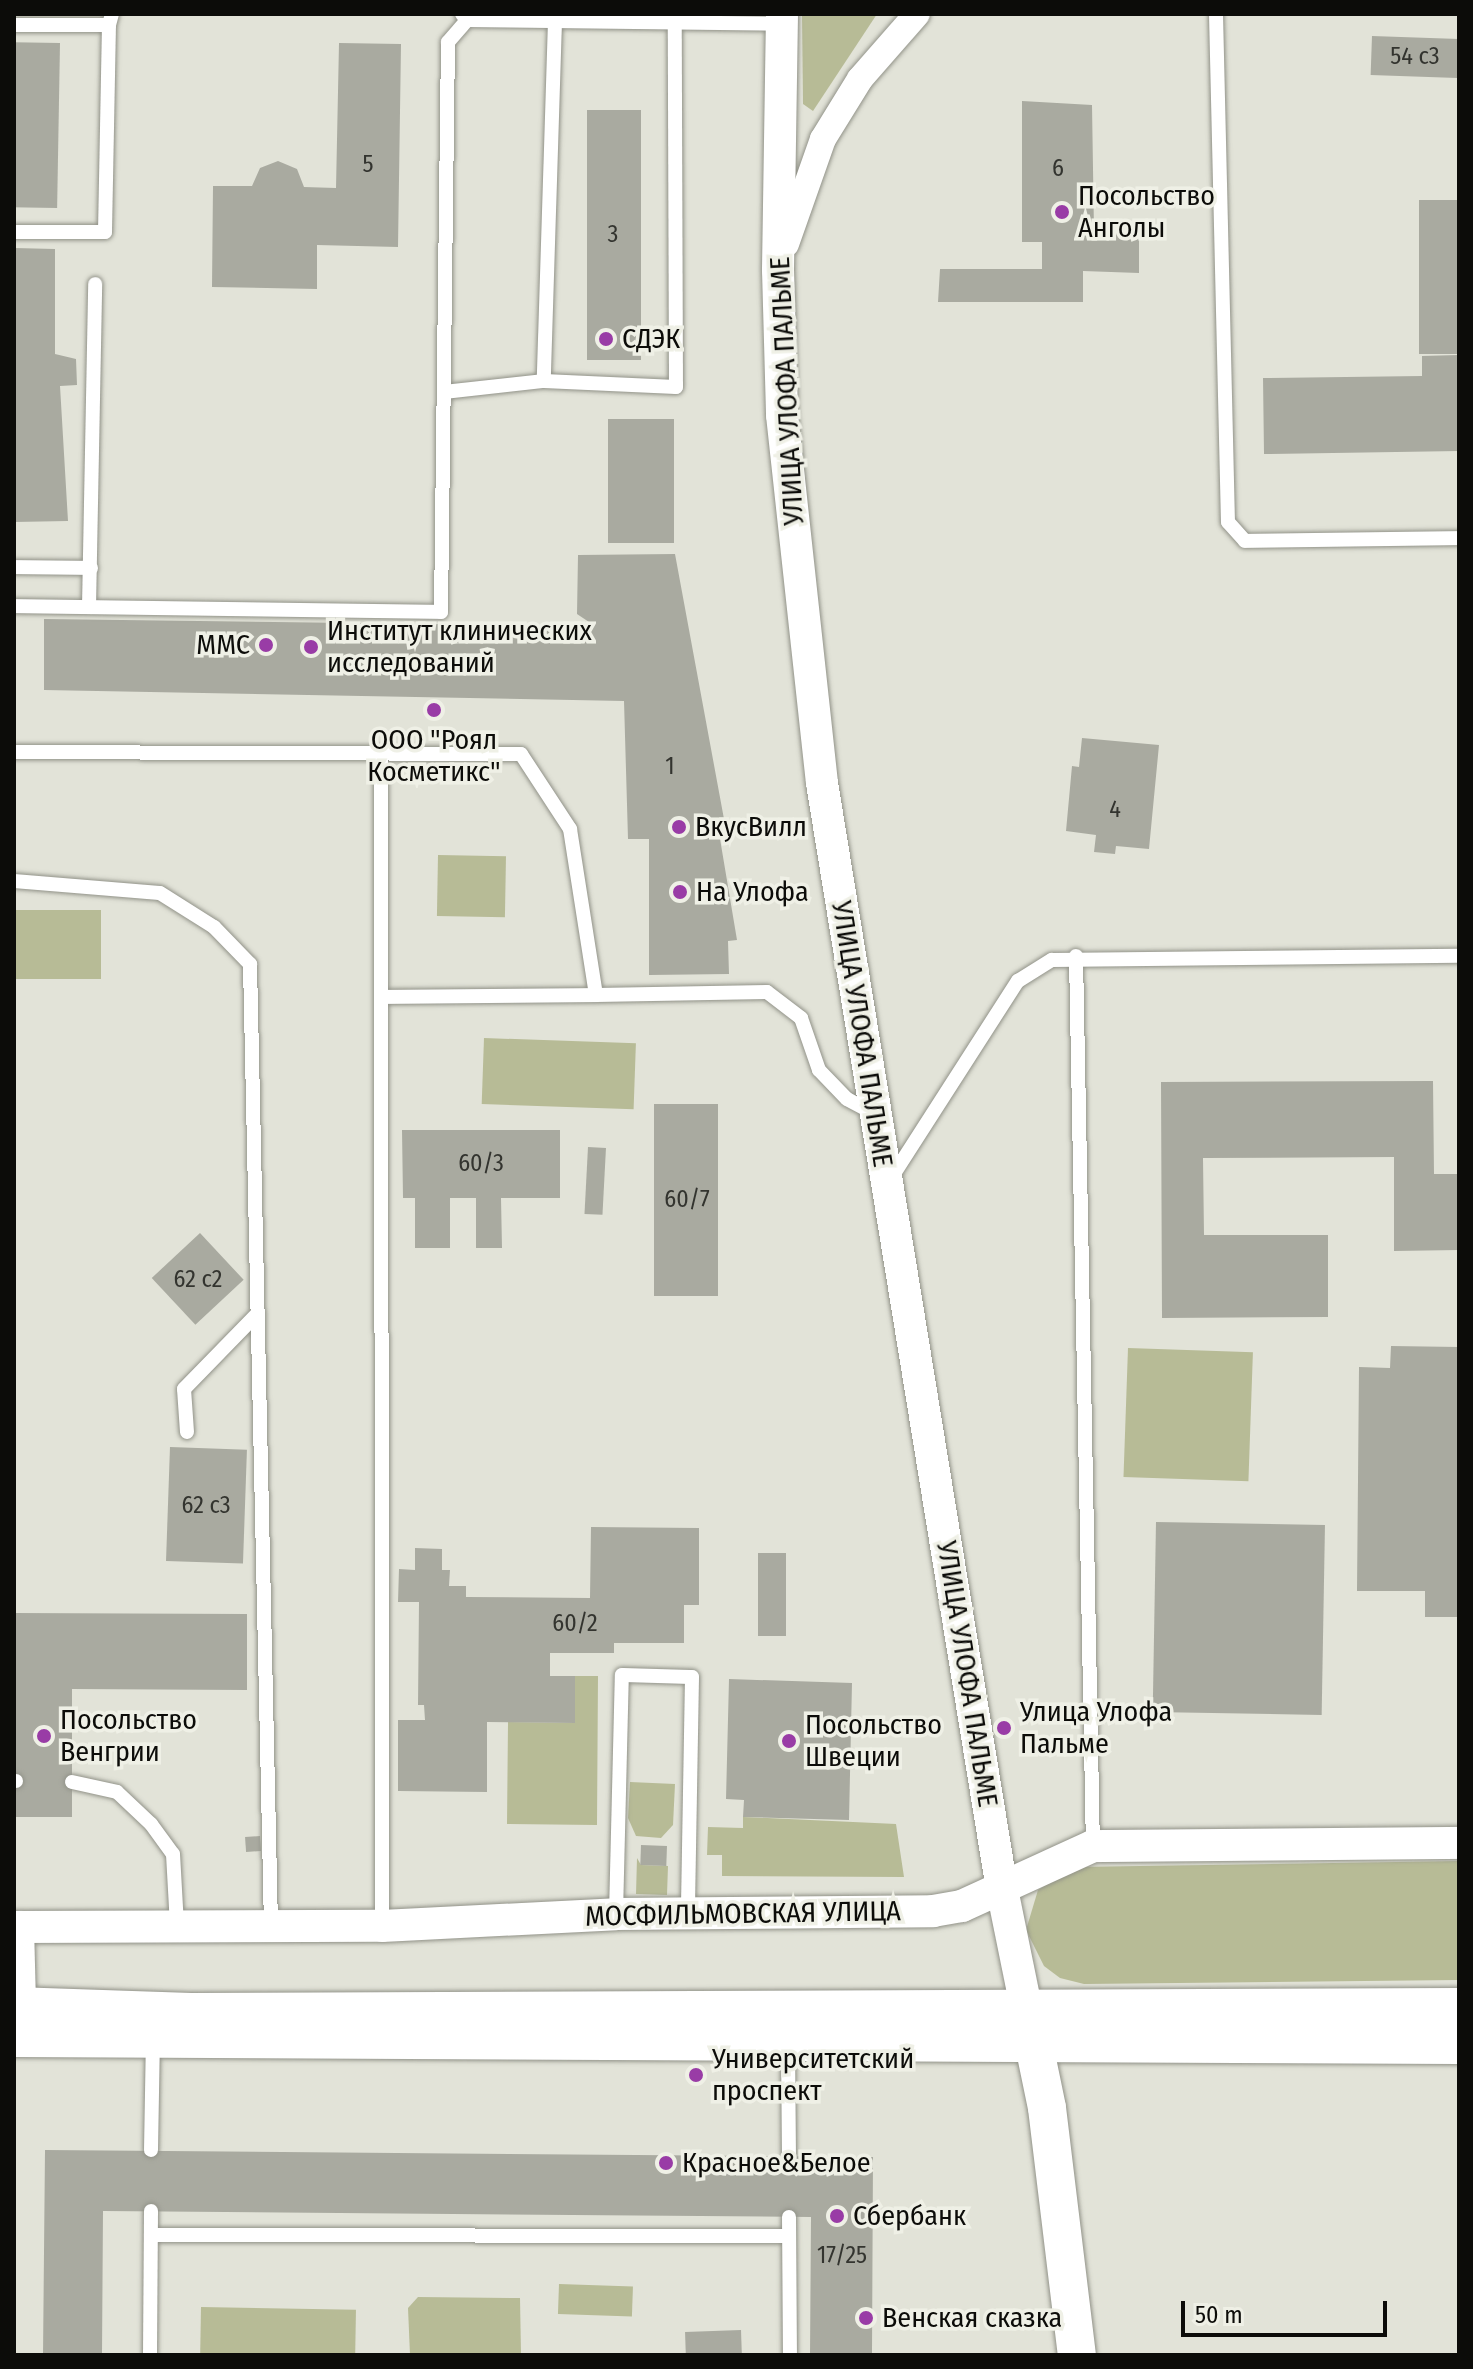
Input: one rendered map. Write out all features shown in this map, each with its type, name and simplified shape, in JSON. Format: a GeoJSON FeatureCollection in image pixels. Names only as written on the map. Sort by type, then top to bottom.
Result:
{"type":"FeatureCollection","features":[{"type":"Feature","properties":{"kind":"main road"},"geometry":{"type":"LineString","coordinates":[[16,2017],[153,2039],[788,2043],[1030,2027],[1459,2007]]}},
{"type":"Feature","properties":{"kind":"main road"},"geometry":{"type":"LineString","coordinates":[[16,2017],[191,2012],[1030,2027],[1459,2045]]}},
{"type":"Feature","properties":{"kind":"main road"},"geometry":{"type":"LineString","coordinates":[[1030,2027],[1047,2108],[1077,2355]]}},
{"type":"Feature","properties":{"kind":"street"},"geometry":{"type":"LineString","coordinates":[[778,270],[823,139],[860,79],[917,14]]}},
{"type":"Feature","properties":{"kind":"street","name":"УЛИЦА УЛОФА ПАЛЬМЕ"},"geometry":{"type":"LineString","coordinates":[[782,19],[778,270],[782,415],[822,783],[873,1113],[1002,1889],[1030,2027]]}},
{"type":"Feature","properties":{"kind":"street","name":"МОСФИЛЬМОВСКАЯ УЛИЦА"},"geometry":{"type":"LineString","coordinates":[[16,1927],[382,1926],[616,1914],[933,1911],[962,1906],[1093,1846],[1459,1843]]}},
{"type":"Feature","properties":{"kind":"street"},"geometry":{"type":"LineString","coordinates":[[16,1927],[16,2017]]}},
{"type":"Feature","properties":{"kind":"lane"},"geometry":{"type":"LineString","coordinates":[[1216,14],[1228,522],[1245,541],[1459,538]]}},
{"type":"Feature","properties":{"kind":"lane"},"geometry":{"type":"LineString","coordinates":[[14,606],[441,612],[448,42],[464,17],[675,23],[782,19]]}},
{"type":"Feature","properties":{"kind":"lane"},"geometry":{"type":"LineString","coordinates":[[14,25],[110,20],[105,232],[14,232]]}},
{"type":"Feature","properties":{"kind":"lane"},"geometry":{"type":"LineString","coordinates":[[544,381],[555,21]]}},
{"type":"Feature","properties":{"kind":"lane"},"geometry":{"type":"LineString","coordinates":[[444,392],[544,381],[676,387],[675,23]]}},
{"type":"Feature","properties":{"kind":"lane"},"geometry":{"type":"LineString","coordinates":[[89,607],[95,284]]}},
{"type":"Feature","properties":{"kind":"lane"},"geometry":{"type":"LineString","coordinates":[[14,567],[91,568]]}},
{"type":"Feature","properties":{"kind":"lane"},"geometry":{"type":"LineString","coordinates":[[14,752],[521,754],[570,829],[596,995]]}},
{"type":"Feature","properties":{"kind":"lane"},"geometry":{"type":"LineString","coordinates":[[381,755],[382,1926]]}},
{"type":"Feature","properties":{"kind":"lane"},"geometry":{"type":"LineString","coordinates":[[14,881],[160,893],[214,927],[250,964],[271,1926]]}},
{"type":"Feature","properties":{"kind":"lane"},"geometry":{"type":"LineString","coordinates":[[887,1184],[1018,981],[1052,960],[1076,956],[1459,956]]}},
{"type":"Feature","properties":{"kind":"lane"},"geometry":{"type":"LineString","coordinates":[[1076,956],[1093,1846]]}},
{"type":"Feature","properties":{"kind":"lane"},"geometry":{"type":"LineString","coordinates":[[383,997],[767,992],[801,1018],[819,1070],[847,1099],[873,1113]]}},
{"type":"Feature","properties":{"kind":"lane"},"geometry":{"type":"LineString","coordinates":[[187,1432],[184,1389],[258,1313]]}},
{"type":"Feature","properties":{"kind":"lane"},"geometry":{"type":"LineString","coordinates":[[616,1914],[622,1675],[692,1677],[688,1913]]}},
{"type":"Feature","properties":{"kind":"lane"},"geometry":{"type":"LineString","coordinates":[[72,1782],[117,1792],[159,1834],[173,1854],[178,1927]]}},
{"type":"Feature","properties":{"kind":"lane"},"geometry":{"type":"LineString","coordinates":[[151,2150],[153,2039]]}},
{"type":"Feature","properties":{"kind":"lane"},"geometry":{"type":"LineString","coordinates":[[788,2043],[789,2156]]}},
{"type":"Feature","properties":{"kind":"lane"},"geometry":{"type":"LineString","coordinates":[[150,2355],[151,2211]]}},
{"type":"Feature","properties":{"kind":"lane"},"geometry":{"type":"LineString","coordinates":[[789,2217],[790,2355]]}},
{"type":"Feature","properties":{"kind":"lane"},"geometry":{"type":"LineString","coordinates":[[151,2235],[789,2236]]}},
{"type":"Feature","properties":{"kind":"green space"},"geometry":{"type":"Polygon","coordinates":[[[802,14],[877,14],[813,111],[803,104],[802,14]]]}},
{"type":"Feature","properties":{"kind":"green space"},"geometry":{"type":"Polygon","coordinates":[[[438,855],[506,856],[505,917],[437,916],[438,855]]]}},
{"type":"Feature","properties":{"kind":"green space"},"geometry":{"type":"Polygon","coordinates":[[[14,910],[101,910],[101,979],[14,979],[14,910]]]}},
{"type":"Feature","properties":{"kind":"green space"},"geometry":{"type":"Polygon","coordinates":[[[484,1038],[636,1043],[634,1109],[482,1104],[484,1038]]]}},
{"type":"Feature","properties":{"kind":"green space"},"geometry":{"type":"Polygon","coordinates":[[[1128,1348],[1253,1352],[1248,1481],[1123,1477],[1128,1348]]]}},
{"type":"Feature","properties":{"kind":"green space"},"geometry":{"type":"Polygon","coordinates":[[[575,1676],[598,1676],[597,1825],[507,1824],[508,1722],[575,1723],[575,1676]]]}},
{"type":"Feature","properties":{"kind":"green space"},"geometry":{"type":"Polygon","coordinates":[[[630,1782],[675,1784],[673,1825],[661,1838],[636,1836],[628,1818],[630,1782]]]}},
{"type":"Feature","properties":{"kind":"green space"},"geometry":{"type":"Polygon","coordinates":[[[743,1817],[896,1824],[904,1877],[722,1876],[722,1855],[707,1855],[708,1827],[743,1828],[743,1817]]]}},
{"type":"Feature","properties":{"kind":"green space"},"geometry":{"type":"Polygon","coordinates":[[[637,1858],[641,1865],[668,1866],[667,1895],[636,1894],[637,1858]]]}},
{"type":"Feature","properties":{"kind":"green space"},"geometry":{"type":"Polygon","coordinates":[[[1459,1861],[1459,1980],[1084,1984],[1060,1978],[1044,1966],[1026,1930],[1038,1890],[1075,1867],[1459,1861]]]}},
{"type":"Feature","properties":{"kind":"green space"},"geometry":{"type":"Polygon","coordinates":[[[559,2284],[633,2287],[632,2317],[558,2314],[559,2284]]]}},
{"type":"Feature","properties":{"kind":"green space"},"geometry":{"type":"Polygon","coordinates":[[[418,2297],[520,2298],[521,2355],[410,2355],[408,2308],[418,2297]]]}},
{"type":"Feature","properties":{"kind":"green space"},"geometry":{"type":"Polygon","coordinates":[[[201,2307],[356,2310],[355,2355],[200,2355],[201,2307]]]}},
{"type":"Feature","properties":{"kind":"building"},"geometry":{"type":"Polygon","coordinates":[[[1372,36],[1459,39],[1458,78],[1371,75],[1372,36]]]}},
{"type":"Feature","properties":{"kind":"building"},"geometry":{"type":"Polygon","coordinates":[[[14,42],[60,43],[57,208],[14,207],[14,42]]]}},
{"type":"Feature","properties":{"kind":"building"},"geometry":{"type":"Polygon","coordinates":[[[339,43],[401,44],[398,247],[317,245],[317,289],[212,287],[213,186],[252,186],[260,168],[278,161],[297,169],[304,187],[336,188],[339,43]]]}},
{"type":"Feature","properties":{"kind":"building"},"geometry":{"type":"Polygon","coordinates":[[[1022,101],[1092,105],[1094,232],[1139,234],[1139,273],[1083,271],[1083,302],[938,302],[940,269],[1042,269],[1042,242],[1022,242],[1022,101]]]}},
{"type":"Feature","properties":{"kind":"building"},"geometry":{"type":"Polygon","coordinates":[[[587,110],[641,110],[641,360],[587,360],[587,110]]]}},
{"type":"Feature","properties":{"kind":"building"},"geometry":{"type":"Polygon","coordinates":[[[1419,200],[1459,200],[1459,354],[1419,354],[1419,200]]]}},
{"type":"Feature","properties":{"kind":"building"},"geometry":{"type":"Polygon","coordinates":[[[14,248],[55,249],[55,354],[76,359],[77,385],[60,386],[68,521],[14,522],[14,248]]]}},
{"type":"Feature","properties":{"kind":"building"},"geometry":{"type":"Polygon","coordinates":[[[1458,355],[1459,451],[1264,454],[1263,378],[1422,376],[1422,356],[1458,355]]]}},
{"type":"Feature","properties":{"kind":"building"},"geometry":{"type":"Polygon","coordinates":[[[608,419],[674,419],[674,543],[608,543],[608,419]]]}},
{"type":"Feature","properties":{"kind":"building"},"geometry":{"type":"Polygon","coordinates":[[[675,554],[724,819],[717,821],[737,940],[728,941],[729,974],[649,975],[649,839],[628,839],[624,701],[44,690],[44,619],[595,626],[577,614],[578,555],[675,554]]]}},
{"type":"Feature","properties":{"kind":"building"},"geometry":{"type":"Polygon","coordinates":[[[1082,738],[1159,745],[1149,849],[1116,846],[1115,854],[1094,852],[1096,835],[1066,831],[1072,766],[1079,767],[1082,738]]]}},
{"type":"Feature","properties":{"kind":"building"},"geometry":{"type":"Polygon","coordinates":[[[1433,1081],[1434,1174],[1459,1174],[1459,1250],[1394,1251],[1394,1157],[1203,1158],[1204,1235],[1328,1235],[1328,1317],[1162,1318],[1161,1082],[1433,1081]]]}},
{"type":"Feature","properties":{"kind":"building"},"geometry":{"type":"Polygon","coordinates":[[[654,1104],[718,1104],[718,1296],[654,1296],[654,1104]]]}},
{"type":"Feature","properties":{"kind":"building"},"geometry":{"type":"Polygon","coordinates":[[[402,1130],[560,1130],[560,1198],[501,1198],[502,1248],[476,1248],[476,1198],[450,1198],[450,1248],[415,1248],[415,1198],[403,1198],[402,1130]]]}},
{"type":"Feature","properties":{"kind":"building"},"geometry":{"type":"Polygon","coordinates":[[[588,1147],[606,1148],[602,1215],[584,1214],[588,1147]]]}},
{"type":"Feature","properties":{"kind":"building"},"geometry":{"type":"Polygon","coordinates":[[[200,1233],[244,1280],[195,1325],[152,1278],[200,1233]]]}},
{"type":"Feature","properties":{"kind":"building"},"geometry":{"type":"Polygon","coordinates":[[[1391,1346],[1459,1347],[1459,1617],[1425,1617],[1425,1591],[1357,1591],[1359,1367],[1390,1368],[1391,1346]]]}},
{"type":"Feature","properties":{"kind":"building"},"geometry":{"type":"Polygon","coordinates":[[[170,1447],[247,1450],[243,1564],[166,1561],[170,1447]]]}},
{"type":"Feature","properties":{"kind":"building"},"geometry":{"type":"Polygon","coordinates":[[[1156,1522],[1325,1525],[1322,1715],[1153,1712],[1156,1522]]]}},
{"type":"Feature","properties":{"kind":"building"},"geometry":{"type":"Polygon","coordinates":[[[591,1527],[699,1528],[699,1605],[684,1605],[684,1643],[614,1643],[614,1653],[550,1653],[550,1676],[575,1676],[575,1723],[487,1722],[487,1792],[398,1791],[398,1720],[425,1720],[424,1705],[418,1705],[419,1602],[398,1602],[399,1569],[415,1570],[415,1548],[442,1549],[442,1570],[450,1570],[449,1586],[466,1586],[466,1597],[590,1598],[591,1527]]]}},
{"type":"Feature","properties":{"kind":"building"},"geometry":{"type":"Polygon","coordinates":[[[758,1553],[786,1553],[786,1636],[758,1636],[758,1553]]]}},
{"type":"Feature","properties":{"kind":"building","name":"Посольство Венгрии"},"geometry":{"type":"Polygon","coordinates":[[[14,1613],[247,1614],[247,1690],[72,1689],[72,1817],[16,1817],[14,1613]]]}},
{"type":"Feature","properties":{"kind":"building","name":"Посольство Швеции"},"geometry":{"type":"Polygon","coordinates":[[[729,1679],[852,1683],[849,1820],[743,1817],[744,1800],[726,1799],[729,1679]]]}},
{"type":"Feature","properties":{"kind":"building"},"geometry":{"type":"Polygon","coordinates":[[[260,1836],[261,1851],[246,1852],[245,1837],[260,1836]]]}},
{"type":"Feature","properties":{"kind":"building"},"geometry":{"type":"Polygon","coordinates":[[[641,1845],[667,1846],[666,1866],[640,1865],[641,1845]]]}},
{"type":"Feature","properties":{"kind":"building"},"geometry":{"type":"Polygon","coordinates":[[[45,2150],[873,2157],[872,2355],[810,2355],[811,2217],[103,2211],[102,2355],[43,2355],[45,2150]]]}},
{"type":"Feature","properties":{"kind":"building"},"geometry":{"type":"Polygon","coordinates":[[[741,2330],[742,2355],[686,2355],[685,2332],[741,2330]]]}},
{"type":"Feature","properties":{"kind":"place","name":"Посольство Анголы"},"geometry":{"type":"Point","coordinates":[1062,212]}},
{"type":"Feature","properties":{"kind":"place","name":"СДЭК"},"geometry":{"type":"Point","coordinates":[606,339]}},
{"type":"Feature","properties":{"kind":"place","name":"ММС"},"geometry":{"type":"Point","coordinates":[266,645]}},
{"type":"Feature","properties":{"kind":"place","name":"Институт клинических исследований"},"geometry":{"type":"Point","coordinates":[311,647]}},
{"type":"Feature","properties":{"kind":"place","name":"ООО \"Роял Косметикс\""},"geometry":{"type":"Point","coordinates":[434,710]}},
{"type":"Feature","properties":{"kind":"place","name":"ВкусВилл"},"geometry":{"type":"Point","coordinates":[679,827]}},
{"type":"Feature","properties":{"kind":"place","name":"На Улофа"},"geometry":{"type":"Point","coordinates":[680,892]}},
{"type":"Feature","properties":{"kind":"place","name":"Улица Улофа Пальме"},"geometry":{"type":"Point","coordinates":[1004,1728]}},
{"type":"Feature","properties":{"kind":"place","name":"Посольство Венгрии"},"geometry":{"type":"Point","coordinates":[44,1736]}},
{"type":"Feature","properties":{"kind":"place","name":"Посольство Швеции"},"geometry":{"type":"Point","coordinates":[789,1741]}},
{"type":"Feature","properties":{"kind":"place","name":"Университетский проспект"},"geometry":{"type":"Point","coordinates":[696,2075]}},
{"type":"Feature","properties":{"kind":"place","name":"Красное&Белое"},"geometry":{"type":"Point","coordinates":[666,2163]}},
{"type":"Feature","properties":{"kind":"place","name":"Сбербанк"},"geometry":{"type":"Point","coordinates":[837,2216]}},
{"type":"Feature","properties":{"kind":"place","name":"Венская сказка"},"geometry":{"type":"Point","coordinates":[866,2318]}}]}
